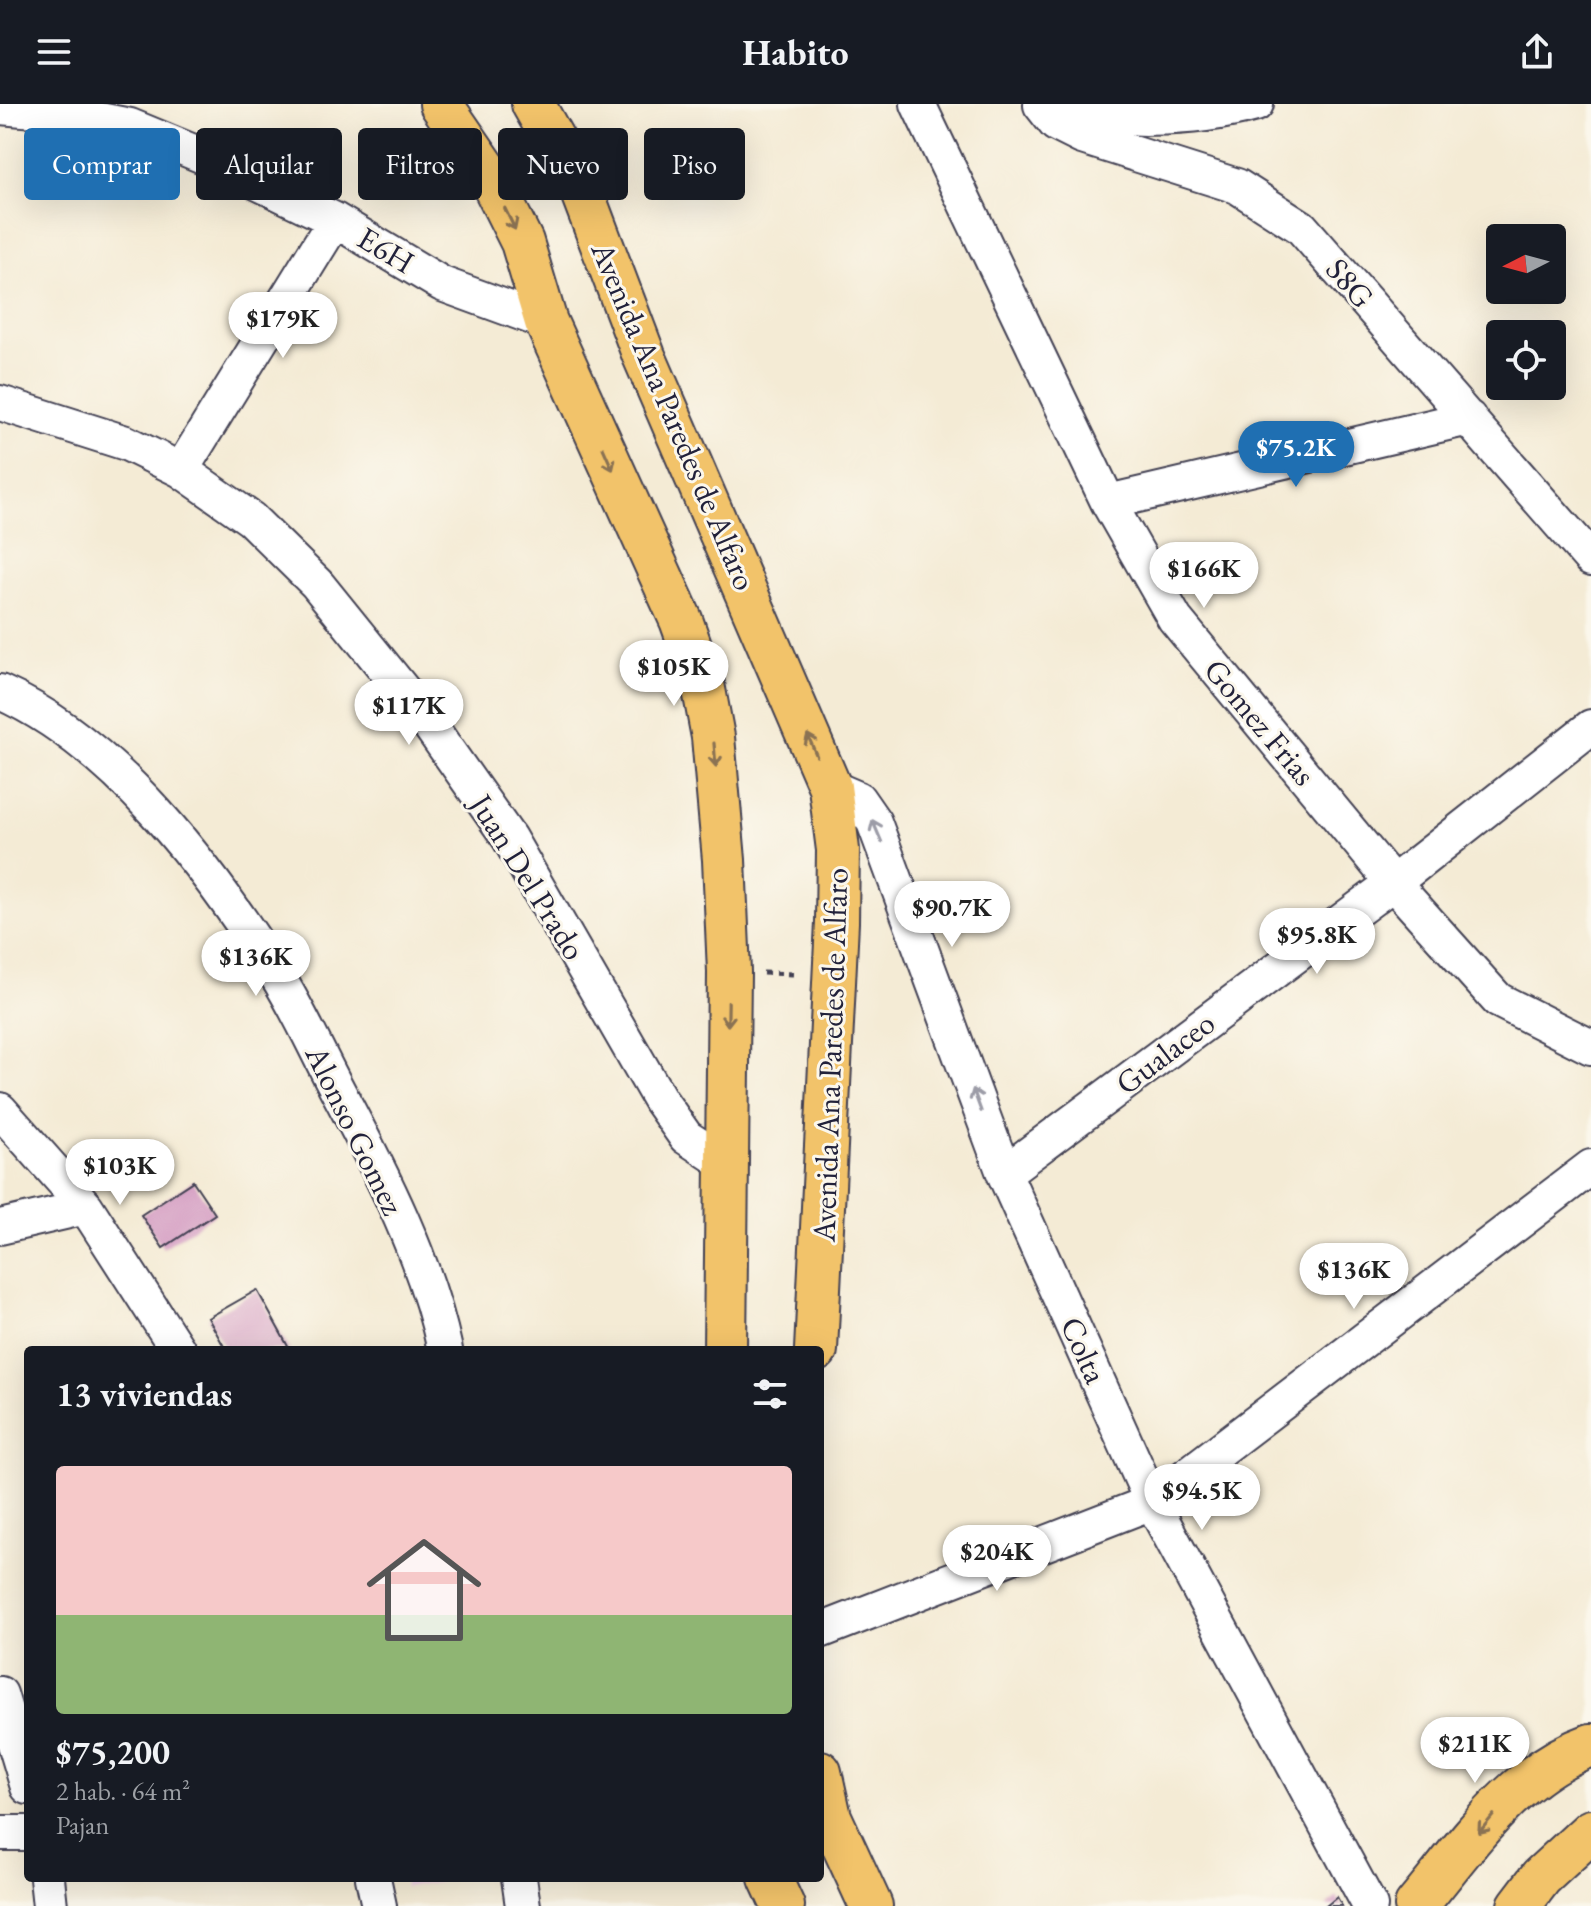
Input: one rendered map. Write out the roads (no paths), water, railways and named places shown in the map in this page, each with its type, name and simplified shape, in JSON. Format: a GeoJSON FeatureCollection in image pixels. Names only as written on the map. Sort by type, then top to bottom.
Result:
{"type":"FeatureCollection","features":[{"type":"Feature","properties":{"kind":"main road"},"geometry":{"type":"LineString","coordinates":[[441,104],[485,168],[522,242],[546,322],[681,620],[702,679],[713,737],[724,860],[729,972],[724,1162],[725,1346]]}},
{"type":"Feature","properties":{"kind":"main road","name":"Avenida Ana Paredes de Alfaro"},"geometry":{"type":"LineString","coordinates":[[533,104],[580,187],[644,356],[830,787],[838,850],[816,1346]]}},
{"type":"Feature","properties":{"kind":"main road"},"geometry":{"type":"LineString","coordinates":[[1416,1906],[1506,1800],[1527,1780],[1562,1757],[1591,1745]]}},
{"type":"Feature","properties":{"kind":"main road"},"geometry":{"type":"LineString","coordinates":[[824,1790],[830,1817],[871,1906]]}},
{"type":"Feature","properties":{"kind":"main road"},"geometry":{"type":"LineString","coordinates":[[1519,1906],[1548,1869],[1591,1831]]}},
{"type":"Feature","properties":{"kind":"main road"},"geometry":{"type":"LineString","coordinates":[[772,1882],[783,1906]]}},
{"type":"Feature","properties":{"kind":"street","name":"Gomez Frias"},"geometry":{"type":"LineString","coordinates":[[918,104],[1108,502],[1175,619],[1393,883],[1498,1000],[1591,1047]]}},
{"type":"Feature","properties":{"kind":"street"},"geometry":{"type":"LineString","coordinates":[[1037,105],[1081,115],[1134,116],[1226,110],[1256,104]]}},
{"type":"Feature","properties":{"kind":"street","name":"S8G"},"geometry":{"type":"LineString","coordinates":[[1037,105],[1056,124],[1082,137],[1237,186],[1301,227],[1591,559]]}},
{"type":"Feature","properties":{"kind":"street","name":"E6H"},"geometry":{"type":"LineString","coordinates":[[0,107],[58,112],[130,126],[203,156],[335,220],[442,284],[546,322]]}},
{"type":"Feature","properties":{"kind":"street"},"geometry":{"type":"LineString","coordinates":[[181,470],[335,220]]}},
{"type":"Feature","properties":{"kind":"street","name":"Juan Del Prado"},"geometry":{"type":"LineString","coordinates":[[0,403],[126,443],[181,470],[251,519],[317,584],[418,709],[509,838],[660,1100],[686,1137],[724,1162]]}},
{"type":"Feature","properties":{"kind":"street"},"geometry":{"type":"LineString","coordinates":[[1108,502],[1469,418]]}},
{"type":"Feature","properties":{"kind":"street","name":"Alonso Gomez"},"geometry":{"type":"LineString","coordinates":[[0,692],[41,710],[91,749],[167,823],[277,975],[383,1176],[437,1314],[444,1346]]}},
{"type":"Feature","properties":{"kind":"street","name":"Gualaceo"},"geometry":{"type":"LineString","coordinates":[[1004,1173],[1393,883],[1591,727]]}},
{"type":"Feature","properties":{"kind":"street","name":"Colta"},"geometry":{"type":"LineString","coordinates":[[830,787],[858,799],[874,822],[1004,1173],[1152,1502],[1370,1906]]}},
{"type":"Feature","properties":{"kind":"street"},"geometry":{"type":"LineString","coordinates":[[0,1110],[86,1207],[175,1346]]}},
{"type":"Feature","properties":{"kind":"street"},"geometry":{"type":"LineString","coordinates":[[824,1629],[1152,1502],[1591,1167]]}},
{"type":"Feature","properties":{"kind":"street"},"geometry":{"type":"LineString","coordinates":[[0,1227],[86,1207]]}},
{"type":"Feature","properties":{"kind":"street"},"geometry":{"type":"LineString","coordinates":[[0,1694],[24,1774]]}},
{"type":"Feature","properties":{"kind":"street"},"geometry":{"type":"LineString","coordinates":[[0,1833],[24,1833]]}},
{"type":"Feature","properties":{"kind":"street"},"geometry":{"type":"LineString","coordinates":[[47,1882],[50,1906]]}},
{"type":"Feature","properties":{"kind":"street"},"geometry":{"type":"LineString","coordinates":[[374,1882],[379,1906]]}},
{"type":"Feature","properties":{"kind":"street"},"geometry":{"type":"LineString","coordinates":[[520,1882],[523,1906]]}}]}
